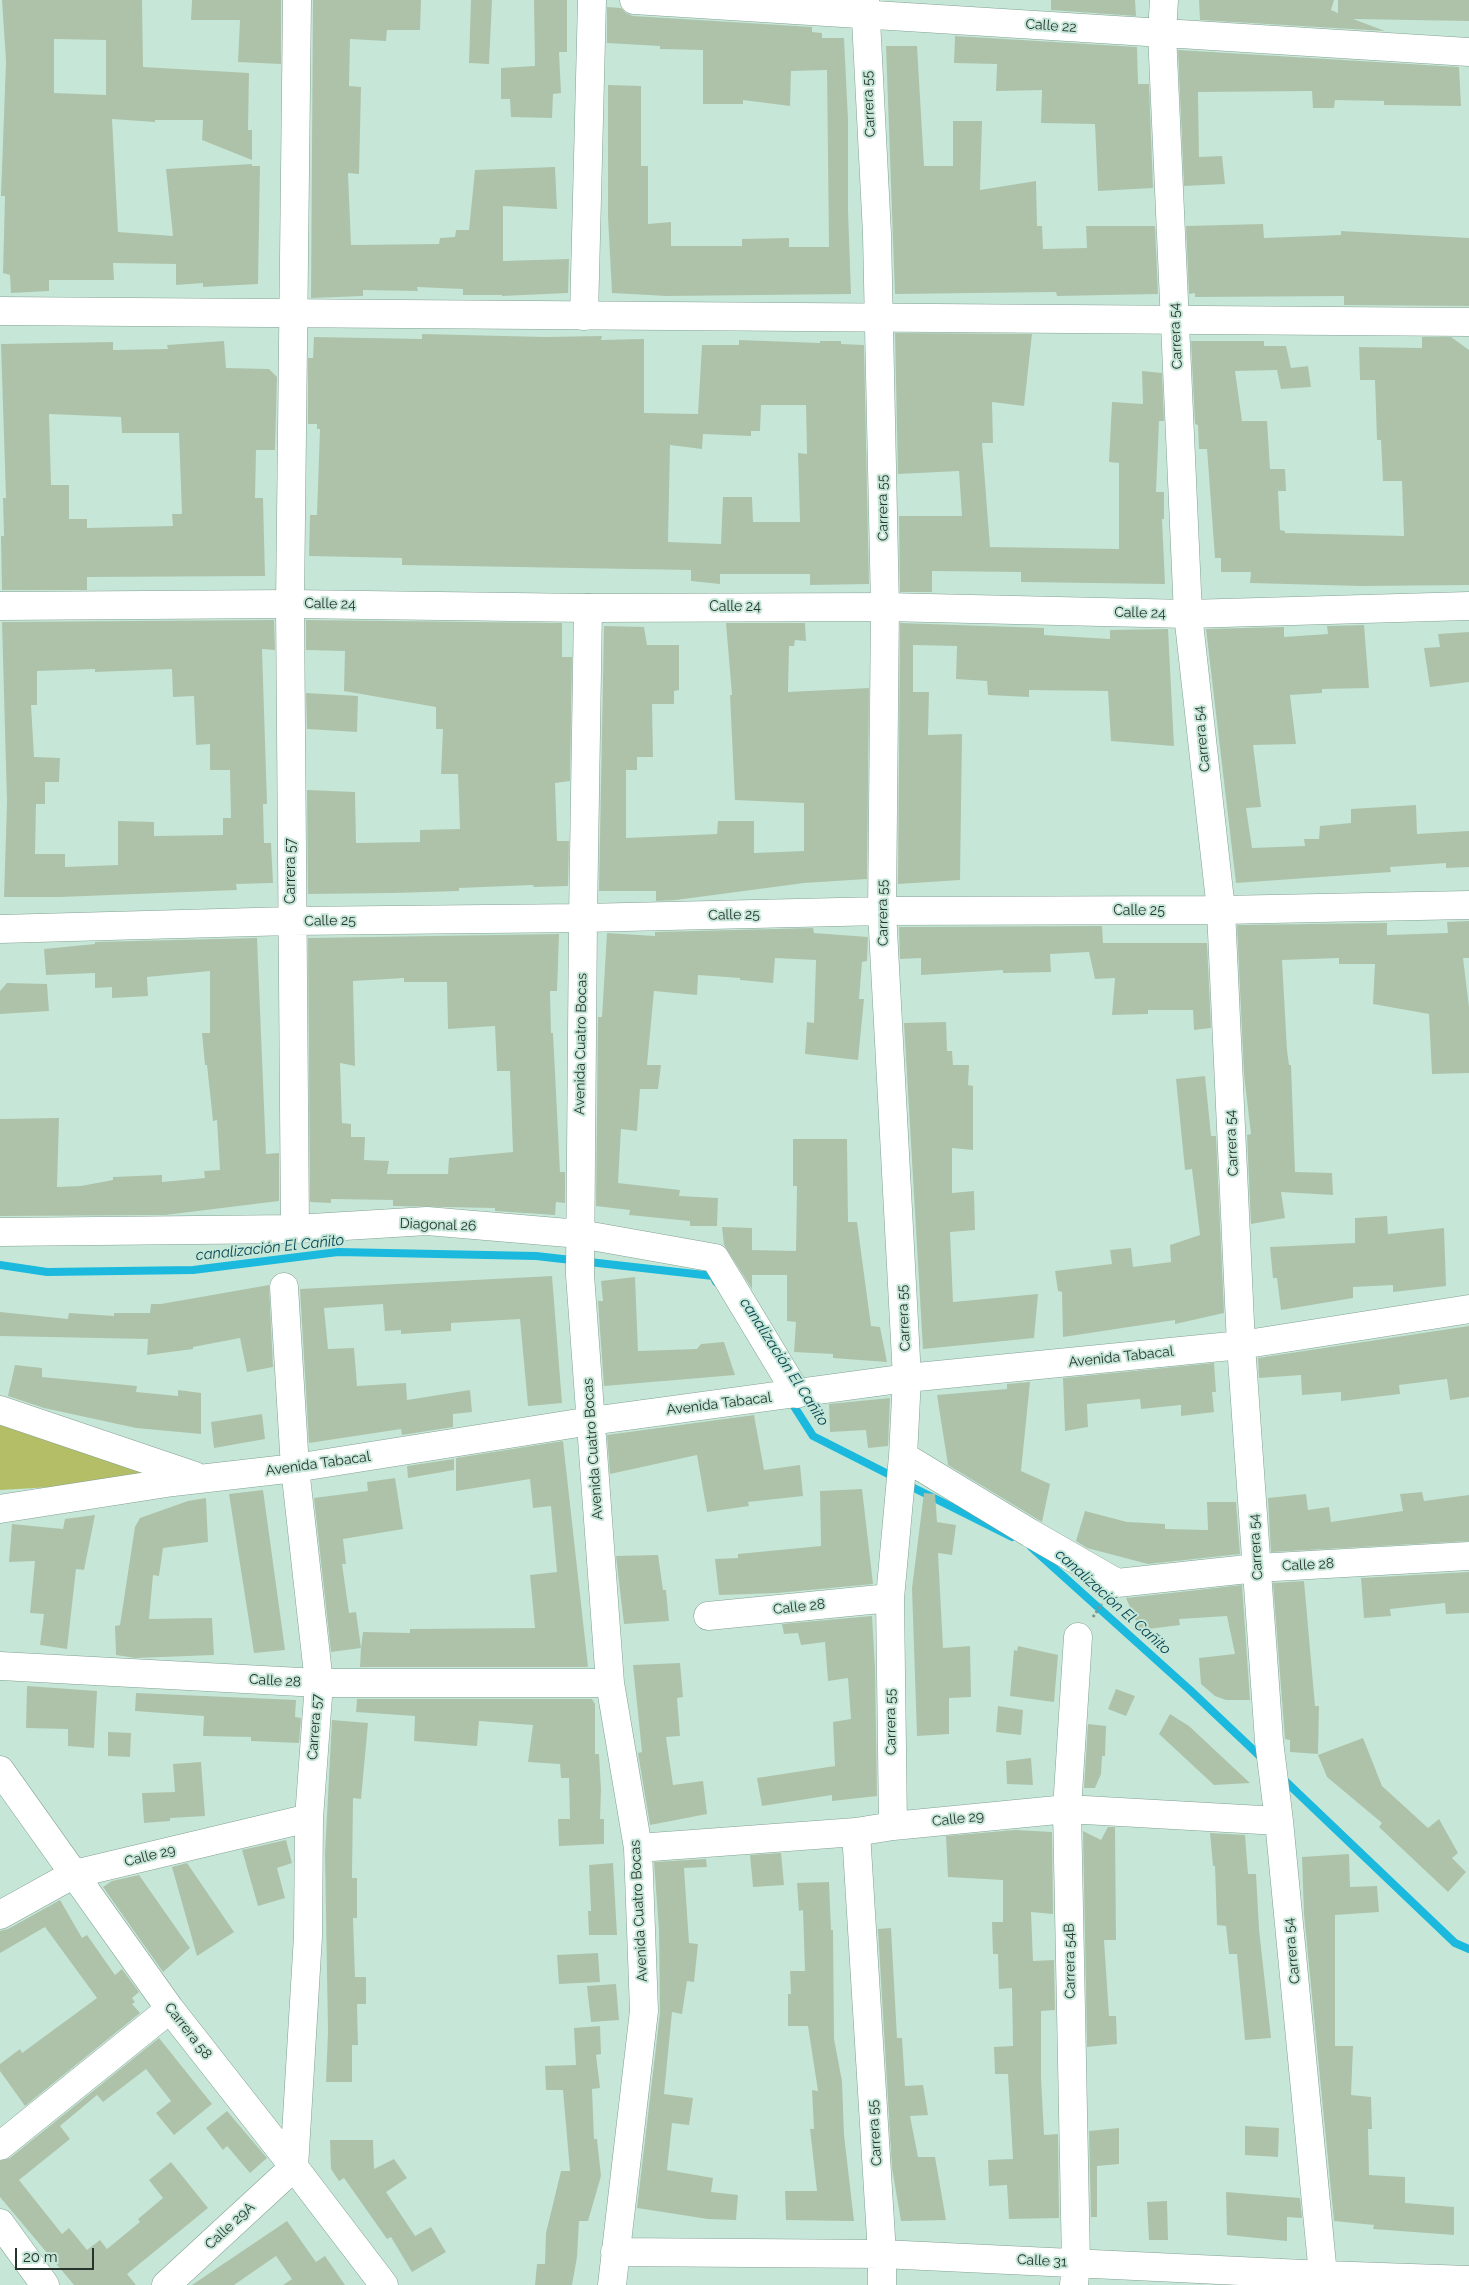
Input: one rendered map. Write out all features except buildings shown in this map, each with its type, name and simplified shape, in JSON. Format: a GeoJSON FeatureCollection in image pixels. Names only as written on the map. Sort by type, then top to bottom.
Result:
{"type":"FeatureCollection","features":[{"type":"Feature","properties":{"kind":"street","name":"Carrera 57"},"geometry":{"type":"LineString","coordinates":[[295,1228],[291,921],[290,604],[297,0]]}},
{"type":"Feature","properties":{"kind":"street"},"geometry":{"type":"LineString","coordinates":[[584,316],[592,0]]}},
{"type":"Feature","properties":{"kind":"street","name":"Calle 22"},"geometry":{"type":"LineString","coordinates":[[634,0],[865,7],[1162,33],[1469,52]]}},
{"type":"Feature","properties":{"kind":"street","name":"Carrera 54"},"geometry":{"type":"LineString","coordinates":[[1164,0],[1162,33],[1188,614],[1221,910],[1241,1345],[1269,1740],[1279,1821],[1324,2280]]}},
{"type":"Feature","properties":{"kind":"street","name":"Carrera 55"},"geometry":{"type":"LineString","coordinates":[[865,7],[876,234],[885,608],[882,911],[907,1378],[890,1598],[893,1826]]}},
{"type":"Feature","properties":{"kind":"street"},"geometry":{"type":"LineString","coordinates":[[0,311],[1469,322]]}},
{"type":"Feature","properties":{"kind":"street","name":"Calle 24"},"geometry":{"type":"LineString","coordinates":[[0,606],[290,604],[588,608],[885,608],[1188,614],[1469,606]]}},
{"type":"Feature","properties":{"kind":"street","name":"Avenida Cuatro Bocas"},"geometry":{"type":"LineString","coordinates":[[588,608],[580,1246],[582,1307],[610,1683],[638,1848],[644,2011],[612,2285]]}},
{"type":"Feature","properties":{"kind":"street","name":"Calle 25"},"geometry":{"type":"LineString","coordinates":[[0,929],[291,921],[583,918],[882,911],[1221,910],[1469,905]]}},
{"type":"Feature","properties":{"kind":"street","name":"Diagonal 26"},"geometry":{"type":"LineString","coordinates":[[0,1232],[295,1228],[427,1221],[580,1246],[715,1258],[784,1396]]}},
{"type":"Feature","properties":{"kind":"street","name":"Carrera 57"},"geometry":{"type":"LineString","coordinates":[[284,1287],[295,1468],[319,1683],[309,1818],[308,1936],[294,2167]]}},
{"type":"Feature","properties":{"kind":"street","name":"Avenida Tabacal"},"geometry":{"type":"LineString","coordinates":[[0,1508],[201,1479],[295,1468],[590,1421],[907,1378],[1241,1345],[1469,1309]]}},
{"type":"Feature","properties":{"kind":"street"},"geometry":{"type":"LineString","coordinates":[[0,1410],[201,1479]]}},
{"type":"Feature","properties":{"kind":"street"},"geometry":{"type":"LineString","coordinates":[[902,1456],[1117,1583]]}},
{"type":"Feature","properties":{"kind":"street","name":"Calle 28"},"geometry":{"type":"LineString","coordinates":[[1117,1583],[1257,1568],[1469,1556]]}},
{"type":"Feature","properties":{"kind":"street","name":"Calle 28"},"geometry":{"type":"LineString","coordinates":[[708,1616],[890,1598]]}},
{"type":"Feature","properties":{"kind":"street","name":"Carrera 54B"},"geometry":{"type":"LineString","coordinates":[[1075,2274],[1067,1808],[1078,1637]]}},
{"type":"Feature","properties":{"kind":"street","name":"Calle 28"},"geometry":{"type":"LineString","coordinates":[[0,1666],[319,1683],[610,1683]]}},
{"type":"Feature","properties":{"kind":"street","name":"Carrera 58"},"geometry":{"type":"LineString","coordinates":[[0,1770],[170,2009],[384,2285]]}},
{"type":"Feature","properties":{"kind":"street","name":"Calle 29"},"geometry":{"type":"LineString","coordinates":[[638,1848],[856,1832],[893,1826],[1067,1808],[1279,1821]]}},
{"type":"Feature","properties":{"kind":"street","name":"Calle 29"},"geometry":{"type":"LineString","coordinates":[[0,1915],[74,1874],[309,1818]]}},
{"type":"Feature","properties":{"kind":"street","name":"Carrera 55"},"geometry":{"type":"LineString","coordinates":[[856,1832],[882,2254],[882,2285]]}},
{"type":"Feature","properties":{"kind":"street"},"geometry":{"type":"LineString","coordinates":[[0,2146],[170,2009]]}},
{"type":"Feature","properties":{"kind":"street","name":"Calle 29A"},"geometry":{"type":"LineString","coordinates":[[166,2285],[294,2167]]}},
{"type":"Feature","properties":{"kind":"street"},"geometry":{"type":"LineString","coordinates":[[0,2223],[45,2285]]}},
{"type":"Feature","properties":{"kind":"street","name":"Calle 31"},"geometry":{"type":"LineString","coordinates":[[615,2252],[882,2254],[1075,2274],[1324,2280],[1469,2280]]}},
{"type":"Feature","properties":{"kind":"path"},"geometry":{"type":"LineString","coordinates":[[1078,1637],[1117,1583]]}},
{"type":"Feature","properties":{"kind":"green space"},"geometry":{"type":"Polygon","coordinates":[[[0,1420],[172,1480],[0,1490],[0,1420]]]}},
{"type":"Feature","properties":{"kind":"waterway","name":"canalización El Cañito"},"geometry":{"type":"LineString","coordinates":[[0,1265],[47,1272],[193,1270],[338,1252],[536,1256],[713,1276],[716,1282]]}},
{"type":"Feature","properties":{"kind":"waterway","name":"canalización El Cañito"},"geometry":{"type":"LineString","coordinates":[[790,1400],[813,1436],[896,1478]]}},
{"type":"Feature","properties":{"kind":"waterway","name":"canalización El Cañito"},"geometry":{"type":"LineString","coordinates":[[906,1484],[1012,1537]]}},
{"type":"Feature","properties":{"kind":"waterway","name":"canalización El Cañito"},"geometry":{"type":"LineString","coordinates":[[1031,1547],[1191,1691],[1264,1760]]}},
{"type":"Feature","properties":{"kind":"waterway","name":"canalización El Cañito"},"geometry":{"type":"LineString","coordinates":[[1281,1777],[1455,1943],[1469,1949]]}}]}
